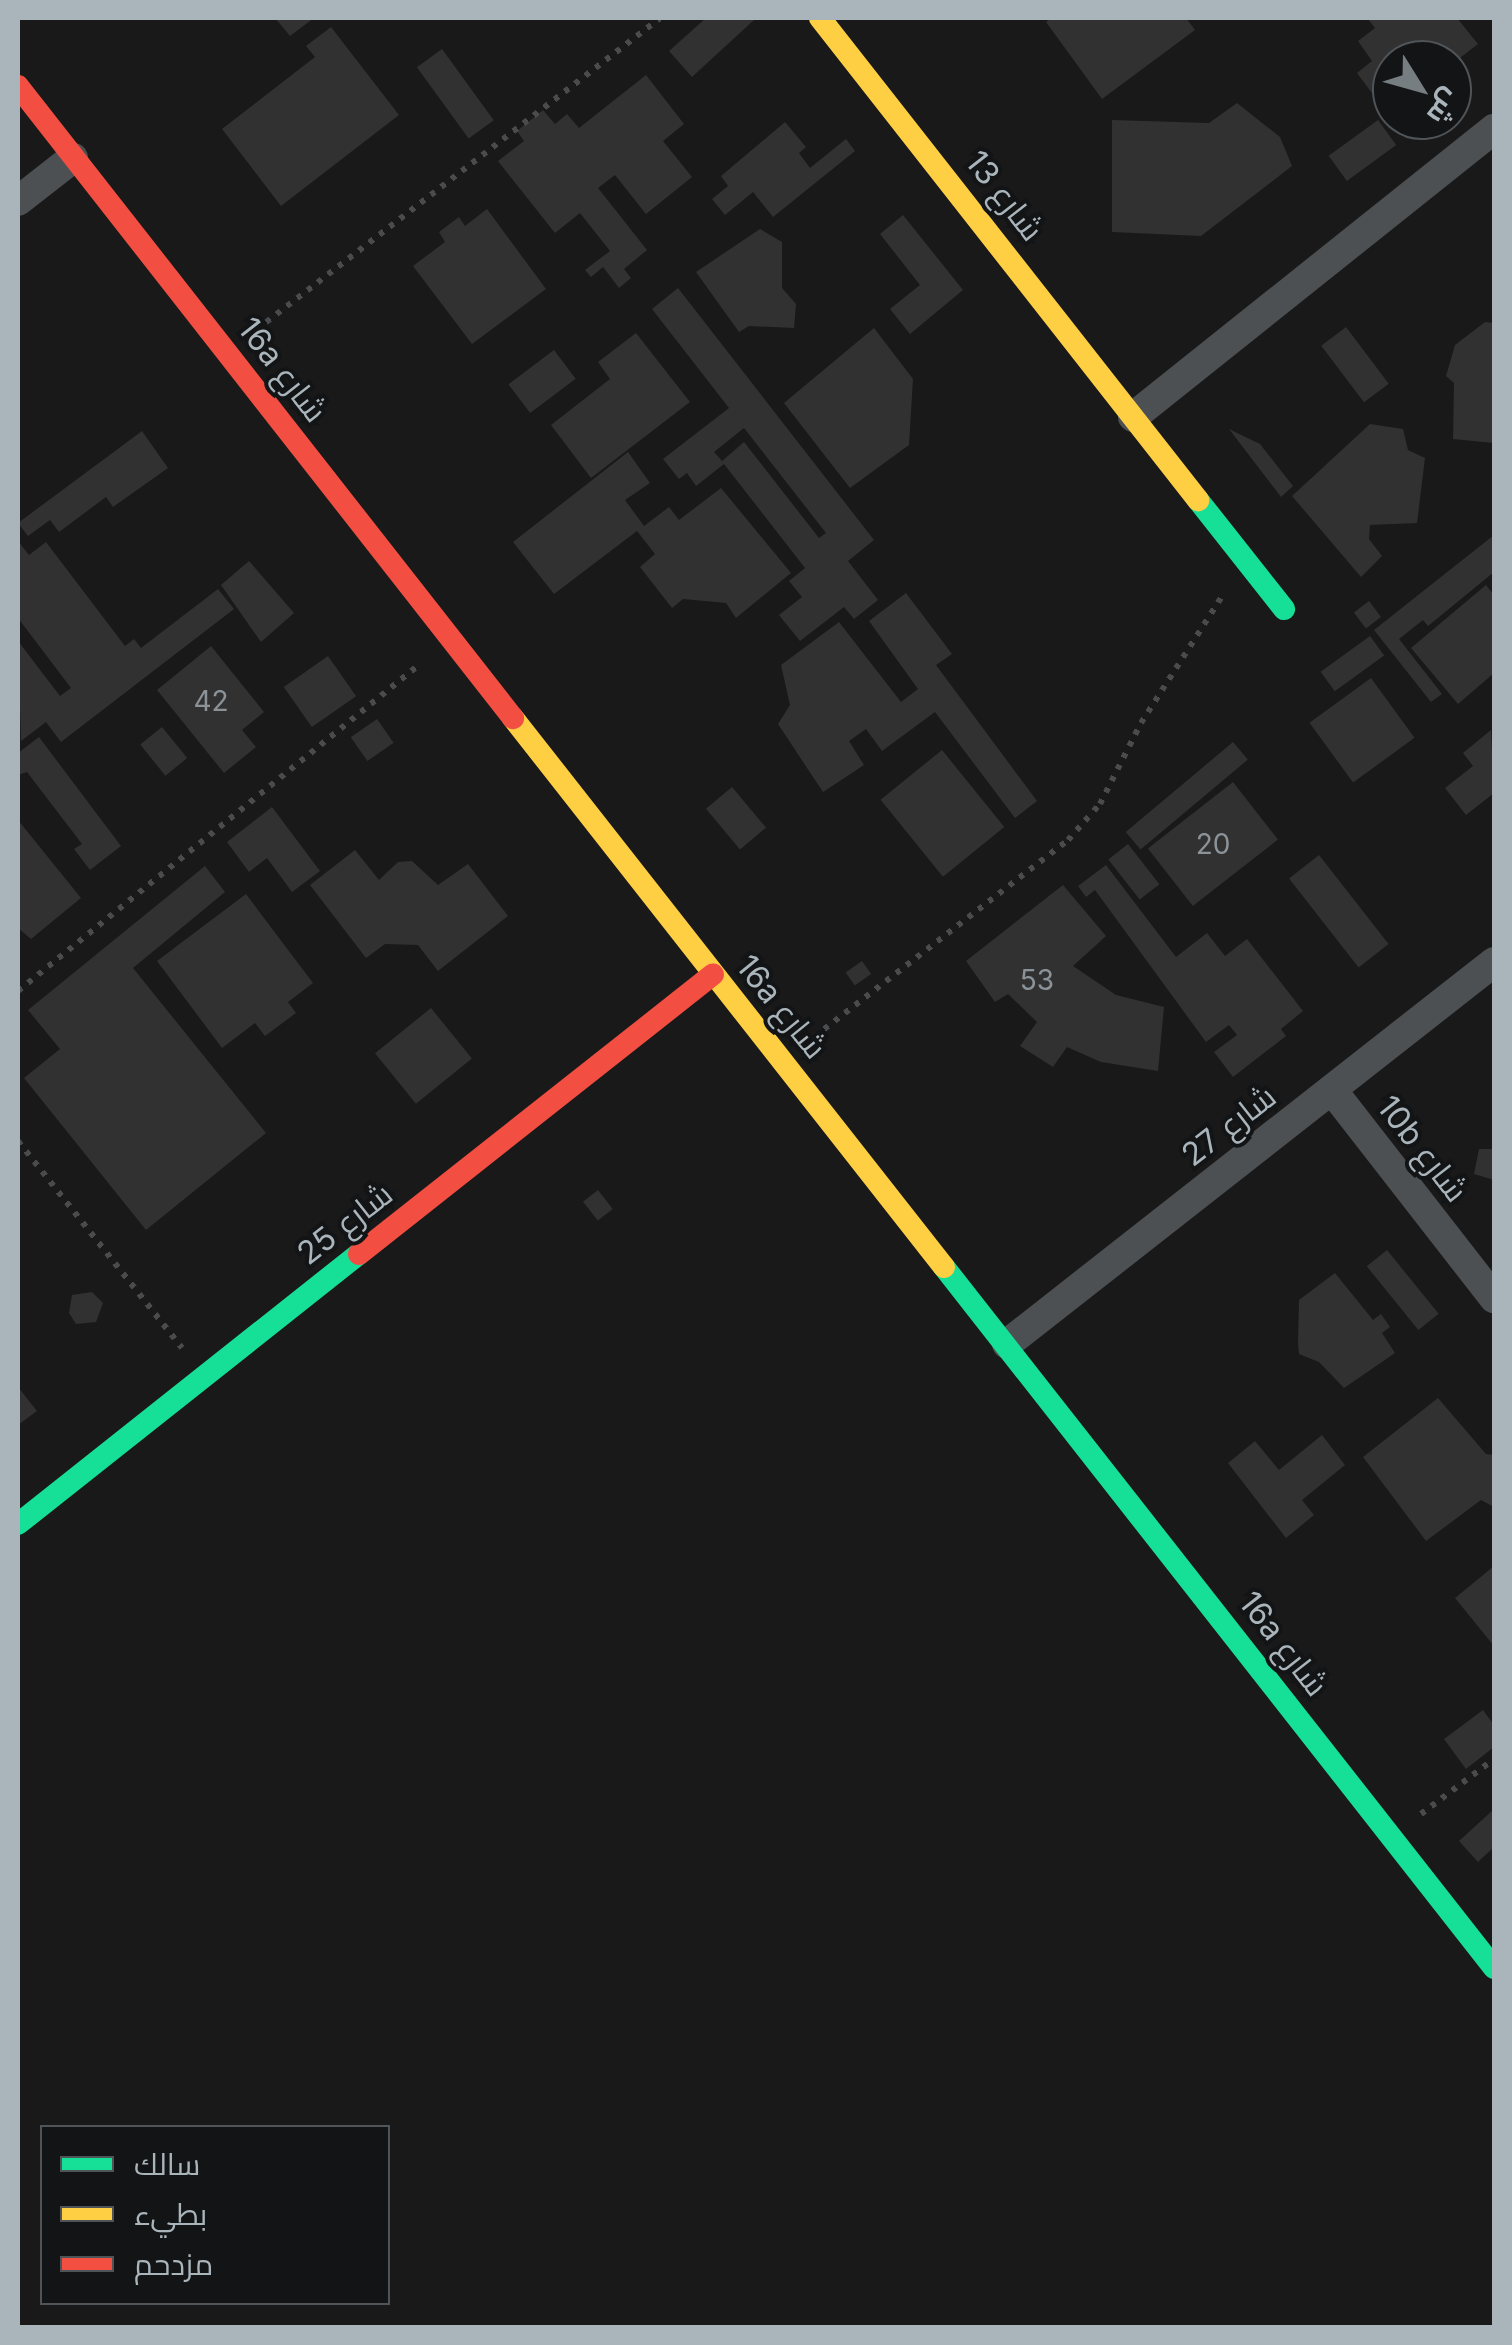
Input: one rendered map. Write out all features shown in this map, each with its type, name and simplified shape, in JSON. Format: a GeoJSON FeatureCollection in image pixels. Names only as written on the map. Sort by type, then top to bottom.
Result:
{"type":"FeatureCollection","features":[{"type":"Feature","properties":{"kind":"street","name":"شارع 13"},"geometry":{"type":"LineString","coordinates":[[820,18],[1284,608]]}},
{"type":"Feature","properties":{"kind":"street","name":"16a شارع"},"geometry":{"type":"LineString","coordinates":[[18,86],[1494,1968]]}},
{"type":"Feature","properties":{"kind":"street"},"geometry":{"type":"LineString","coordinates":[[1133,417],[1494,129]]}},
{"type":"Feature","properties":{"kind":"street"},"geometry":{"type":"LineString","coordinates":[[18,201],[73,158]]}},
{"type":"Feature","properties":{"kind":"street","name":"شارع 27"},"geometry":{"type":"LineString","coordinates":[[1007,1344],[1494,962]]}},
{"type":"Feature","properties":{"kind":"street","name":"شارع 25"},"geometry":{"type":"LineString","coordinates":[[18,1524],[713,974]]}},
{"type":"Feature","properties":{"kind":"street","name":"10b شارع"},"geometry":{"type":"LineString","coordinates":[[1332,1090],[1494,1298]]}},
{"type":"Feature","properties":{"kind":"path"},"geometry":{"type":"LineString","coordinates":[[227,352],[660,18]]}},
{"type":"Feature","properties":{"kind":"path"},"geometry":{"type":"LineString","coordinates":[[783,1061],[1068,840],[1100,804],[1185,649],[1246,561]]}},
{"type":"Feature","properties":{"kind":"path"},"geometry":{"type":"LineString","coordinates":[[18,991],[451,640]]}},
{"type":"Feature","properties":{"kind":"path"},"geometry":{"type":"LineString","coordinates":[[18,1141],[204,1377]]}},
{"type":"Feature","properties":{"kind":"path"},"geometry":{"type":"LineString","coordinates":[[1392,1836],[1494,1760]]}},
{"type":"Feature","properties":{"kind":"building"},"geometry":{"type":"Polygon","coordinates":[[[275,18],[314,18],[290,36],[275,18]]]}},
{"type":"Feature","properties":{"kind":"building"},"geometry":{"type":"Polygon","coordinates":[[[706,18],[754,20],[692,77],[669,51],[706,18]]]}},
{"type":"Feature","properties":{"kind":"building"},"geometry":{"type":"Polygon","coordinates":[[[1052,18],[1186,18],[1195,30],[1102,99],[1046,22],[1052,18]]]}},
{"type":"Feature","properties":{"kind":"building"},"geometry":{"type":"Polygon","coordinates":[[[1367,18],[1457,18],[1478,44],[1472,49],[1472,40],[1372,40],[1372,61],[1358,41],[1375,28],[1367,18]]]}},
{"type":"Feature","properties":{"kind":"building"},"geometry":{"type":"Polygon","coordinates":[[[331,27],[399,115],[281,206],[222,129],[315,57],[306,46],[331,27]]]}},
{"type":"Feature","properties":{"kind":"building"},"geometry":{"type":"Polygon","coordinates":[[[442,49],[494,120],[469,138],[417,67],[442,49]]]}},
{"type":"Feature","properties":{"kind":"building"},"geometry":{"type":"Polygon","coordinates":[[[1372,61],[1372,93],[1357,73],[1372,61]]]}},
{"type":"Feature","properties":{"kind":"building"},"geometry":{"type":"Polygon","coordinates":[[[646,75],[684,124],[663,141],[692,177],[646,214],[615,175],[598,188],[647,250],[624,269],[631,278],[619,288],[603,267],[591,277],[585,270],[610,251],[580,213],[555,233],[498,161],[524,141],[517,131],[543,110],[555,124],[567,114],[579,128],[646,75]]]}},
{"type":"Feature","properties":{"kind":"building"},"geometry":{"type":"Polygon","coordinates":[[[1237,103],[1280,137],[1292,166],[1201,236],[1112,232],[1112,120],[1209,123],[1237,103]]]}},
{"type":"Feature","properties":{"kind":"building"},"geometry":{"type":"Polygon","coordinates":[[[785,122],[806,147],[799,153],[810,168],[846,139],[855,151],[773,217],[753,192],[725,215],[712,199],[728,186],[721,176],[785,122]]]}},
{"type":"Feature","properties":{"kind":"building"},"geometry":{"type":"Polygon","coordinates":[[[1372,124],[1372,140],[1393,140],[1396,145],[1347,181],[1329,156],[1372,124]]]}},
{"type":"Feature","properties":{"kind":"building"},"geometry":{"type":"Polygon","coordinates":[[[487,209],[546,289],[472,344],[413,266],[445,242],[439,232],[459,217],[465,226],[487,209]]]}},
{"type":"Feature","properties":{"kind":"building"},"geometry":{"type":"Polygon","coordinates":[[[903,215],[963,290],[910,334],[890,309],[920,285],[880,234],[903,215]]]}},
{"type":"Feature","properties":{"kind":"building"},"geometry":{"type":"Polygon","coordinates":[[[760,229],[782,242],[782,288],[796,304],[794,328],[749,326],[739,332],[696,272],[760,229]]]}},
{"type":"Feature","properties":{"kind":"building"},"geometry":{"type":"Polygon","coordinates":[[[678,288],[874,540],[848,561],[878,600],[854,619],[844,607],[800,641],[779,615],[802,597],[789,581],[805,568],[724,464],[696,486],[687,473],[679,479],[663,459],[729,408],[652,309],[678,288]],[[744,428],[714,452],[722,461],[744,442],[819,538],[826,533],[744,428]]]}},
{"type":"Feature","properties":{"kind":"building"},"geometry":{"type":"Polygon","coordinates":[[[1485,322],[1494,323],[1494,443],[1453,439],[1454,383],[1446,376],[1455,345],[1485,322]]]}},
{"type":"Feature","properties":{"kind":"building"},"geometry":{"type":"Polygon","coordinates":[[[1346,327],[1389,384],[1364,402],[1321,346],[1346,327]]]}},
{"type":"Feature","properties":{"kind":"building"},"geometry":{"type":"Polygon","coordinates":[[[874,328],[913,379],[909,445],[850,488],[784,403],[874,328]]]}},
{"type":"Feature","properties":{"kind":"building"},"geometry":{"type":"Polygon","coordinates":[[[636,333],[690,402],[591,478],[551,425],[610,379],[598,362],[636,333]]]}},
{"type":"Feature","properties":{"kind":"building"},"geometry":{"type":"Polygon","coordinates":[[[554,350],[576,379],[530,413],[508,384],[554,350]]]}},
{"type":"Feature","properties":{"kind":"building"},"geometry":{"type":"Polygon","coordinates":[[[1370,424],[1403,429],[1408,450],[1425,458],[1417,523],[1370,525],[1369,539],[1382,556],[1361,577],[1292,496],[1370,424]]]}},
{"type":"Feature","properties":{"kind":"building"},"geometry":{"type":"Polygon","coordinates":[[[1229,429],[1260,444],[1293,486],[1281,497],[1229,429]]]}},
{"type":"Feature","properties":{"kind":"building"},"geometry":{"type":"Polygon","coordinates":[[[142,431],[168,468],[113,507],[106,497],[59,532],[50,520],[28,536],[18,523],[142,431]]]}},
{"type":"Feature","properties":{"kind":"building"},"geometry":{"type":"Polygon","coordinates":[[[628,452],[650,483],[625,500],[644,526],[669,507],[679,520],[721,488],[791,573],[736,618],[726,603],[683,599],[672,608],[640,567],[655,554],[637,531],[554,594],[513,542],[628,452]]]}},
{"type":"Feature","properties":{"kind":"building"},"geometry":{"type":"Polygon","coordinates":[[[1494,535],[1494,572],[1428,626],[1423,620],[1399,639],[1442,694],[1431,702],[1374,630],[1494,535]]]}},
{"type":"Feature","properties":{"kind":"building"},"geometry":{"type":"Polygon","coordinates":[[[18,541],[29,555],[46,542],[125,646],[134,639],[141,648],[218,589],[234,609],[61,742],[46,722],[21,741],[18,641],[60,696],[71,688],[18,618],[18,541]]]}},
{"type":"Feature","properties":{"kind":"building"},"geometry":{"type":"Polygon","coordinates":[[[249,561],[294,613],[261,642],[221,585],[249,561]]]}},
{"type":"Feature","properties":{"kind":"building"},"geometry":{"type":"Polygon","coordinates":[[[1486,585],[1494,595],[1494,673],[1458,704],[1411,648],[1486,585]]]}},
{"type":"Feature","properties":{"kind":"building"},"geometry":{"type":"Polygon","coordinates":[[[906,593],[952,654],[936,665],[1037,801],[1015,818],[935,712],[882,751],[866,729],[849,741],[864,765],[823,792],[778,724],[790,705],[781,665],[839,622],[901,702],[918,689],[869,621],[906,593]]]}},
{"type":"Feature","properties":{"kind":"building"},"geometry":{"type":"Polygon","coordinates":[[[1369,601],[1381,617],[1366,628],[1354,612],[1369,601]]]}},
{"type":"Feature","properties":{"kind":"building"},"geometry":{"type":"Polygon","coordinates":[[[1370,636],[1384,655],[1335,691],[1321,672],[1370,636]]]}},
{"type":"Feature","properties":{"kind":"building"},"geometry":{"type":"Polygon","coordinates":[[[211,646],[264,712],[242,730],[256,747],[224,773],[157,690],[211,646]]]}},
{"type":"Feature","properties":{"kind":"building"},"geometry":{"type":"Polygon","coordinates":[[[328,656],[356,696],[312,727],[284,687],[328,656]]]}},
{"type":"Feature","properties":{"kind":"building"},"geometry":{"type":"Polygon","coordinates":[[[1371,678],[1414,738],[1353,783],[1310,723],[1371,678]]]}},
{"type":"Feature","properties":{"kind":"building"},"geometry":{"type":"Polygon","coordinates":[[[377,719],[394,743],[367,761],[351,737],[377,719]]]}},
{"type":"Feature","properties":{"kind":"building"},"geometry":{"type":"Polygon","coordinates":[[[162,727],[187,758],[165,776],[140,745],[162,727]]]}},
{"type":"Feature","properties":{"kind":"building"},"geometry":{"type":"Polygon","coordinates":[[[1491,730],[1494,793],[1466,815],[1445,788],[1473,766],[1463,753],[1491,730]]]}},
{"type":"Feature","properties":{"kind":"building"},"geometry":{"type":"Polygon","coordinates":[[[39,737],[121,846],[90,870],[74,849],[82,844],[27,772],[18,775],[18,753],[39,737]]]}},
{"type":"Feature","properties":{"kind":"building"},"geometry":{"type":"Polygon","coordinates":[[[1233,742],[1248,760],[1141,850],[1126,832],[1233,742]]]}},
{"type":"Feature","properties":{"kind":"building"},"geometry":{"type":"Polygon","coordinates":[[[942,750],[1004,827],[943,877],[881,800],[942,750]]]}},
{"type":"Feature","properties":{"kind":"building"},"geometry":{"type":"Polygon","coordinates":[[[1233,782],[1278,840],[1193,906],[1148,848],[1233,782]]]}},
{"type":"Feature","properties":{"kind":"building"},"geometry":{"type":"Polygon","coordinates":[[[732,787],[766,828],[740,849],[706,809],[732,787]]]}},
{"type":"Feature","properties":{"kind":"building"},"geometry":{"type":"Polygon","coordinates":[[[272,807],[320,871],[292,892],[267,858],[249,872],[227,842],[272,807]]]}},
{"type":"Feature","properties":{"kind":"building"},"geometry":{"type":"Polygon","coordinates":[[[18,820],[81,898],[31,939],[18,928],[18,820]]]}},
{"type":"Feature","properties":{"kind":"building"},"geometry":{"type":"Polygon","coordinates":[[[1128,844],[1159,884],[1140,900],[1108,859],[1128,844]]]}},
{"type":"Feature","properties":{"kind":"building"},"geometry":{"type":"Polygon","coordinates":[[[355,850],[379,880],[398,862],[412,861],[438,885],[468,864],[508,916],[438,971],[418,945],[385,944],[366,958],[310,885],[355,850]]]}},
{"type":"Feature","properties":{"kind":"building"},"geometry":{"type":"Polygon","coordinates":[[[1319,855],[1389,944],[1359,967],[1289,878],[1319,855]]]}},
{"type":"Feature","properties":{"kind":"building"},"geometry":{"type":"Polygon","coordinates":[[[1106,865],[1176,957],[1207,933],[1225,956],[1247,939],[1303,1011],[1281,1029],[1286,1036],[1233,1077],[1214,1052],[1237,1035],[1229,1025],[1206,1042],[1095,890],[1086,897],[1078,886],[1106,865]]]}},
{"type":"Feature","properties":{"kind":"building"},"geometry":{"type":"Polygon","coordinates":[[[205,866],[225,892],[133,968],[266,1133],[146,1230],[24,1078],[60,1049],[28,1010],[205,866]]]}},
{"type":"Feature","properties":{"kind":"building"},"geometry":{"type":"Polygon","coordinates":[[[1063,885],[1106,936],[1073,966],[1116,995],[1164,1007],[1158,1071],[1101,1062],[1067,1047],[1053,1067],[1020,1046],[1037,1022],[1008,994],[995,1002],[966,961],[1063,885]]]}},
{"type":"Feature","properties":{"kind":"building"},"geometry":{"type":"Polygon","coordinates":[[[246,894],[313,983],[288,1002],[296,1013],[265,1036],[255,1023],[222,1048],[157,961],[246,894]]]}},
{"type":"Feature","properties":{"kind":"building"},"geometry":{"type":"Polygon","coordinates":[[[862,961],[871,974],[855,986],[846,972],[862,961]]]}},
{"type":"Feature","properties":{"kind":"building"},"geometry":{"type":"Polygon","coordinates":[[[431,1008],[472,1059],[416,1104],[375,1053],[431,1008]]]}},
{"type":"Feature","properties":{"kind":"building"},"geometry":{"type":"Polygon","coordinates":[[[1479,1149],[1494,1149],[1494,1180],[1474,1174],[1479,1149]]]}},
{"type":"Feature","properties":{"kind":"building"},"geometry":{"type":"Polygon","coordinates":[[[598,1190],[613,1209],[598,1221],[583,1202],[598,1190]]]}},
{"type":"Feature","properties":{"kind":"building"},"geometry":{"type":"Polygon","coordinates":[[[1387,1250],[1439,1314],[1418,1330],[1367,1266],[1387,1250]]]}},
{"type":"Feature","properties":{"kind":"building"},"geometry":{"type":"Polygon","coordinates":[[[1335,1273],[1373,1320],[1381,1314],[1390,1327],[1382,1333],[1395,1353],[1344,1388],[1319,1362],[1299,1354],[1298,1343],[1299,1300],[1335,1273]]]}},
{"type":"Feature","properties":{"kind":"building"},"geometry":{"type":"Polygon","coordinates":[[[92,1292],[103,1303],[96,1322],[76,1324],[69,1313],[72,1295],[92,1292]]]}},
{"type":"Feature","properties":{"kind":"building"},"geometry":{"type":"Polygon","coordinates":[[[18,1387],[37,1411],[18,1425],[18,1387]]]}},
{"type":"Feature","properties":{"kind":"building"},"geometry":{"type":"Polygon","coordinates":[[[1438,1398],[1486,1454],[1494,1455],[1494,1507],[1481,1500],[1426,1541],[1363,1457],[1438,1398]]]}},
{"type":"Feature","properties":{"kind":"building"},"geometry":{"type":"Polygon","coordinates":[[[1322,1435],[1345,1465],[1302,1500],[1314,1515],[1286,1538],[1228,1463],[1255,1441],[1279,1470],[1322,1435]]]}},
{"type":"Feature","properties":{"kind":"building"},"geometry":{"type":"Polygon","coordinates":[[[1494,1566],[1494,1646],[1455,1598],[1494,1566]]]}},
{"type":"Feature","properties":{"kind":"building"},"geometry":{"type":"Polygon","coordinates":[[[1483,1710],[1494,1725],[1494,1747],[1466,1769],[1444,1739],[1483,1710]]]}},
{"type":"Feature","properties":{"kind":"building"},"geometry":{"type":"Polygon","coordinates":[[[1494,1809],[1494,1847],[1478,1862],[1459,1841],[1494,1809]]]}},
{"type":"Feature","properties":{"kind":"traffic: fast"},"geometry":{"type":"LineString","coordinates":[[1198,500],[1284,609]]}},
{"type":"Feature","properties":{"kind":"traffic: fast"},"geometry":{"type":"LineString","coordinates":[[18,1524],[359,1254]]}},
{"type":"Feature","properties":{"kind":"traffic: fast"},"geometry":{"type":"LineString","coordinates":[[944,1267],[1494,1968]]}},
{"type":"Feature","properties":{"kind":"traffic: slow"},"geometry":{"type":"LineString","coordinates":[[820,18],[1198,500]]}},
{"type":"Feature","properties":{"kind":"traffic: slow"},"geometry":{"type":"LineString","coordinates":[[513,718],[944,1267]]}},
{"type":"Feature","properties":{"kind":"traffic: jam"},"geometry":{"type":"LineString","coordinates":[[18,86],[513,718]]}},
{"type":"Feature","properties":{"kind":"traffic: jam"},"geometry":{"type":"LineString","coordinates":[[359,1254],[713,974]]}}]}
